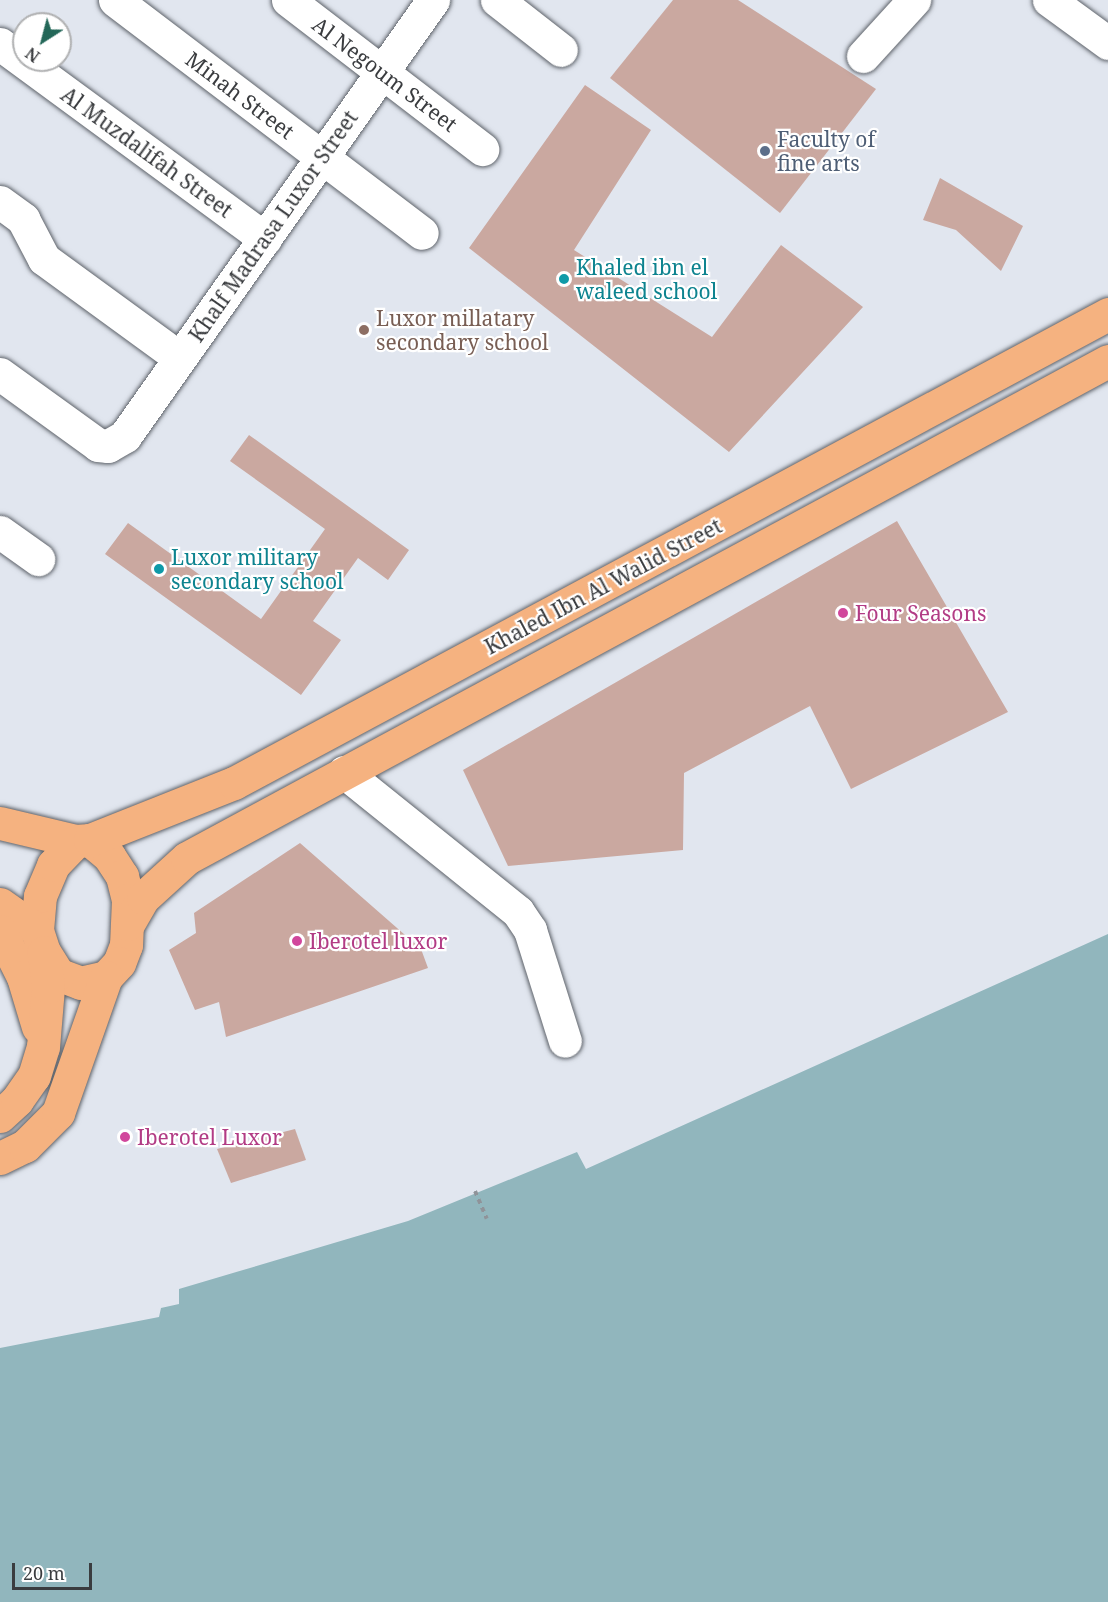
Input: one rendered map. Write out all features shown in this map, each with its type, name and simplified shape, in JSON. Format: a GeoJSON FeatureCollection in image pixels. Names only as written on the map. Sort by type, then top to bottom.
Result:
{"type":"FeatureCollection","features":[{"type":"Feature","properties":{"kind":"main road","name":"Khaled Ibn Al Walid Street"},"geometry":{"type":"LineString","coordinates":[[83,841],[234,783],[1108,314]]}},
{"type":"Feature","properties":{"kind":"main road","name":"Khaled Ibn Al Walid Street"},"geometry":{"type":"LineString","coordinates":[[128,924],[143,898],[188,858],[1108,361]]}},
{"type":"Feature","properties":{"kind":"main road"},"geometry":{"type":"LineString","coordinates":[[0,823],[83,841],[109,856],[122,876],[128,900],[128,924],[118,963],[106,977],[58,1113],[25,1146],[0,1158]]}},
{"type":"Feature","properties":{"kind":"main road"},"geometry":{"type":"LineString","coordinates":[[0,1116],[17,1100],[34,1076],[43,1047],[48,987],[41,941],[40,896],[53,865],[83,841]]}},
{"type":"Feature","properties":{"kind":"main road"},"geometry":{"type":"LineString","coordinates":[[0,904],[41,941],[58,974],[81,983],[106,977]]}},
{"type":"Feature","properties":{"kind":"main road"},"geometry":{"type":"LineString","coordinates":[[0,931],[22,977],[43,1047]]}},
{"type":"Feature","properties":{"kind":"street","name":"Minah Street"},"geometry":{"type":"LineString","coordinates":[[115,0],[422,233]]}},
{"type":"Feature","properties":{"kind":"street","name":"Al Negoum Street"},"geometry":{"type":"LineString","coordinates":[[288,0],[482,149]]}},
{"type":"Feature","properties":{"kind":"street","name":"Khalf Madrasa Luxor Street"},"geometry":{"type":"LineString","coordinates":[[0,374],[89,440],[108,446],[125,436],[433,0]]}},
{"type":"Feature","properties":{"kind":"street"},"geometry":{"type":"LineString","coordinates":[[497,0],[561,50]]}},
{"type":"Feature","properties":{"kind":"street"},"geometry":{"type":"LineString","coordinates":[[863,56],[914,0]]}},
{"type":"Feature","properties":{"kind":"street"},"geometry":{"type":"LineString","coordinates":[[1049,0],[1108,43]]}},
{"type":"Feature","properties":{"kind":"street","name":"Al Muzdalifah Street"},"geometry":{"type":"LineString","coordinates":[[0,44],[265,239]]}},
{"type":"Feature","properties":{"kind":"street"},"geometry":{"type":"LineString","coordinates":[[0,202],[23,219],[44,259],[180,358]]}},
{"type":"Feature","properties":{"kind":"street"},"geometry":{"type":"LineString","coordinates":[[0,532],[38,559]]}},
{"type":"Feature","properties":{"kind":"street"},"geometry":{"type":"LineString","coordinates":[[344,772],[518,912],[530,930],[565,1041]]}},
{"type":"Feature","properties":{"kind":"path"},"geometry":{"type":"LineString","coordinates":[[475,1191],[487,1219]]}},
{"type":"Feature","properties":{"kind":"water"},"geometry":{"type":"Polygon","coordinates":[[[1108,934],[1108,1602],[0,1602],[0,1348],[159,1317],[161,1308],[179,1304],[179,1289],[408,1221],[577,1152],[586,1169],[1108,934]]]}},
{"type":"Feature","properties":{"kind":"building","name":"Faculty of fine arts"},"geometry":{"type":"Polygon","coordinates":[[[673,0],[738,0],[876,89],[780,213],[610,78],[673,0]]]}},
{"type":"Feature","properties":{"kind":"building","name":"Khaled ibn el waleed school"},"geometry":{"type":"Polygon","coordinates":[[[585,85],[651,130],[574,250],[712,337],[781,245],[863,307],[729,452],[469,248],[585,85]]]}},
{"type":"Feature","properties":{"kind":"building"},"geometry":{"type":"Polygon","coordinates":[[[940,178],[1023,226],[1001,271],[956,230],[923,220],[940,178]]]}},
{"type":"Feature","properties":{"kind":"building","name":"Luxor military secondary school"},"geometry":{"type":"Polygon","coordinates":[[[249,435],[409,550],[388,580],[358,558],[313,621],[341,640],[301,695],[105,554],[128,523],[261,619],[325,529],[230,461],[249,435]]]}},
{"type":"Feature","properties":{"kind":"building","name":"Four Seasons"},"geometry":{"type":"Polygon","coordinates":[[[897,521],[1008,712],[851,789],[810,706],[684,773],[683,850],[508,866],[463,770],[897,521]]]}},
{"type":"Feature","properties":{"kind":"building","name":"Iberotel luxor"},"geometry":{"type":"Polygon","coordinates":[[[300,843],[421,949],[428,968],[226,1037],[219,1002],[195,1010],[169,950],[196,933],[194,913],[300,843]]]}},
{"type":"Feature","properties":{"kind":"building"},"geometry":{"type":"Polygon","coordinates":[[[295,1129],[306,1160],[231,1183],[217,1149],[295,1129]]]}},
{"type":"Feature","properties":{"kind":"place","name":"Faculty of fine arts"},"geometry":{"type":"Point","coordinates":[765,151]}},
{"type":"Feature","properties":{"kind":"place","name":"Khaled ibn el waleed school"},"geometry":{"type":"Point","coordinates":[564,279]}},
{"type":"Feature","properties":{"kind":"place","name":"Luxor millatary secondary school"},"geometry":{"type":"Point","coordinates":[364,330]}},
{"type":"Feature","properties":{"kind":"place","name":"Luxor military secondary school"},"geometry":{"type":"Point","coordinates":[159,569]}},
{"type":"Feature","properties":{"kind":"place","name":"Four Seasons"},"geometry":{"type":"Point","coordinates":[843,613]}},
{"type":"Feature","properties":{"kind":"place","name":"Iberotel luxor"},"geometry":{"type":"Point","coordinates":[297,941]}},
{"type":"Feature","properties":{"kind":"place","name":"Iberotel Luxor"},"geometry":{"type":"Point","coordinates":[125,1137]}}]}
